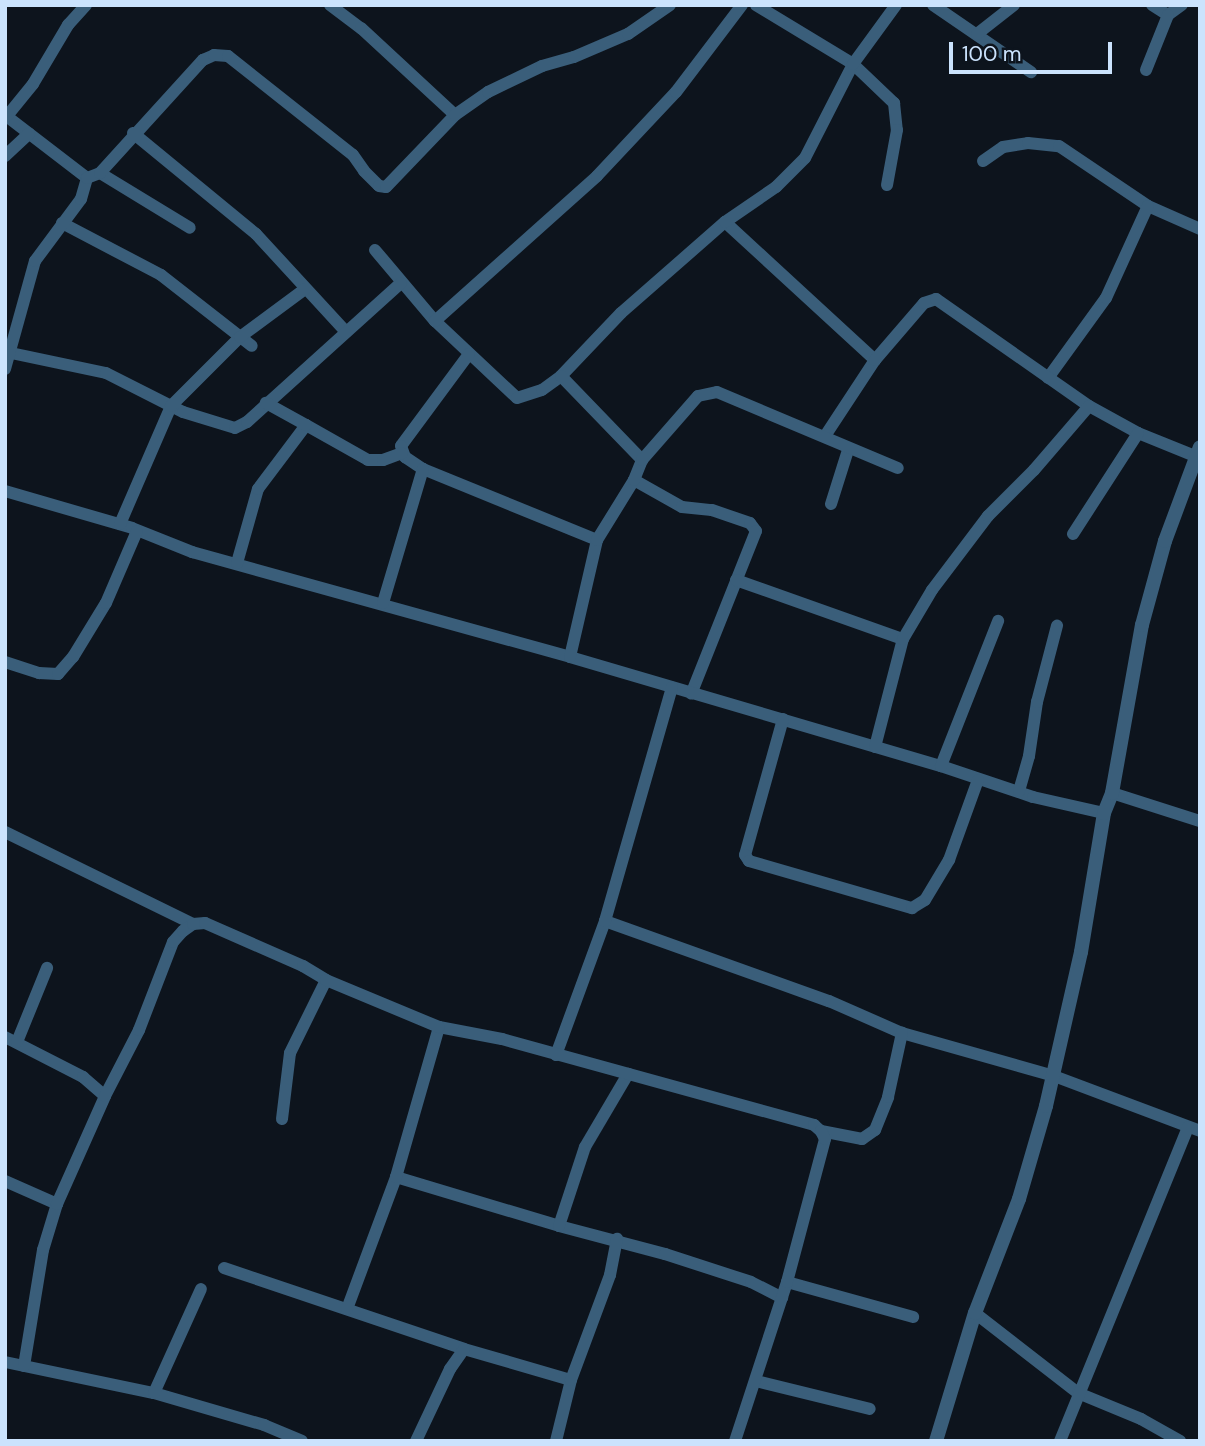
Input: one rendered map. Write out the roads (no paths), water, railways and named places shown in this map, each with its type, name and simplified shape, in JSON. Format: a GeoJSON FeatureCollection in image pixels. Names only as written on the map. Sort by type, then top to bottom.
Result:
{"type":"FeatureCollection","features":[{"type":"Feature","properties":{"kind":"street"},"geometry":{"type":"LineString","coordinates":[[86,5],[68,25],[33,84],[6,115],[87,178]]}},
{"type":"Feature","properties":{"kind":"street"},"geometry":{"type":"LineString","coordinates":[[330,5],[360,28],[454,115]]}},
{"type":"Feature","properties":{"kind":"street"},"geometry":{"type":"LineString","coordinates":[[87,178],[100,173],[133,133],[203,60],[214,55],[229,56],[354,155],[363,172],[379,186],[386,187],[393,183],[454,115],[488,92],[518,76],[635,31],[670,5]]}},
{"type":"Feature","properties":{"kind":"street"},"geometry":{"type":"LineString","coordinates":[[435,321],[597,176],[676,92],[742,5]]}},
{"type":"Feature","properties":{"kind":"street"},"geometry":{"type":"LineString","coordinates":[[755,5],[853,64],[894,103],[897,130],[887,185]]}},
{"type":"Feature","properties":{"kind":"street"},"geometry":{"type":"LineString","coordinates":[[375,250],[435,321],[517,398],[542,390],[561,376],[621,313],[725,222],[776,187],[805,158],[853,64],[896,5]]}},
{"type":"Feature","properties":{"kind":"street"},"geometry":{"type":"LineString","coordinates":[[933,5],[1031,72]]}},
{"type":"Feature","properties":{"kind":"street"},"geometry":{"type":"LineString","coordinates":[[977,34],[1014,5]]}},
{"type":"Feature","properties":{"kind":"street"},"geometry":{"type":"LineString","coordinates":[[1152,5],[1168,15]]}},
{"type":"Feature","properties":{"kind":"street"},"geometry":{"type":"LineString","coordinates":[[1146,70],[1168,15],[1182,5]]}},
{"type":"Feature","properties":{"kind":"street"},"geometry":{"type":"LineString","coordinates":[[133,133],[256,234],[346,332]]}},
{"type":"Feature","properties":{"kind":"street"},"geometry":{"type":"LineString","coordinates":[[5,156],[29,134]]}},
{"type":"Feature","properties":{"kind":"street"},"geometry":{"type":"LineString","coordinates":[[984,160],[1003,147],[1028,143],[1059,146],[1148,206],[1200,229]]}},
{"type":"Feature","properties":{"kind":"street"},"geometry":{"type":"LineString","coordinates":[[100,173],[190,228]]}},
{"type":"Feature","properties":{"kind":"street"},"geometry":{"type":"LineString","coordinates":[[5,369],[35,261],[81,199],[87,178]]}},
{"type":"Feature","properties":{"kind":"street"},"geometry":{"type":"LineString","coordinates":[[1048,378],[1106,298],[1148,206]]}},
{"type":"Feature","properties":{"kind":"street"},"geometry":{"type":"LineString","coordinates":[[725,222],[875,360]]}},
{"type":"Feature","properties":{"kind":"street"},"geometry":{"type":"LineString","coordinates":[[62,223],[160,275],[252,346]]}},
{"type":"Feature","properties":{"kind":"street"},"geometry":{"type":"LineString","coordinates":[[11,353],[106,373],[171,406],[235,428],[247,422],[401,283]]}},
{"type":"Feature","properties":{"kind":"street"},"geometry":{"type":"LineString","coordinates":[[120,524],[171,406],[240,337],[305,289]]}},
{"type":"Feature","properties":{"kind":"street"},"geometry":{"type":"LineString","coordinates":[[825,436],[875,360],[924,303],[936,299],[1089,406],[1138,433],[1198,452],[1165,541],[1142,625],[1112,793],[1104,813],[1082,952],[1054,1076],[1019,1199],[975,1313],[936,1441]]}},
{"type":"Feature","properties":{"kind":"street"},"geometry":{"type":"LineString","coordinates":[[469,354],[401,446],[402,453],[423,469],[597,540]]}},
{"type":"Feature","properties":{"kind":"street"},"geometry":{"type":"LineString","coordinates":[[561,376],[642,460]]}},
{"type":"Feature","properties":{"kind":"street"},"geometry":{"type":"LineString","coordinates":[[570,657],[597,540],[634,480],[642,460],[698,396],[706,392],[717,392],[825,436],[848,450],[898,468]]}},
{"type":"Feature","properties":{"kind":"street"},"geometry":{"type":"LineString","coordinates":[[267,403],[368,460],[383,460],[402,453]]}},
{"type":"Feature","properties":{"kind":"street"},"geometry":{"type":"LineString","coordinates":[[875,747],[903,639],[932,590],[988,516],[1089,406]]}},
{"type":"Feature","properties":{"kind":"street"},"geometry":{"type":"LineString","coordinates":[[237,563],[258,489],[306,425]]}},
{"type":"Feature","properties":{"kind":"street"},"geometry":{"type":"LineString","coordinates":[[1073,534],[1138,433]]}},
{"type":"Feature","properties":{"kind":"street"},"geometry":{"type":"LineString","coordinates":[[831,504],[848,450]]}},
{"type":"Feature","properties":{"kind":"street"},"geometry":{"type":"LineString","coordinates":[[383,603],[423,469]]}},
{"type":"Feature","properties":{"kind":"street"},"geometry":{"type":"LineString","coordinates":[[634,480],[682,507],[712,510],[750,523],[756,531],[691,694]]}},
{"type":"Feature","properties":{"kind":"street"},"geometry":{"type":"LineString","coordinates":[[5,491],[120,524],[192,552],[383,603],[783,719],[941,766],[978,780],[1019,790],[1033,797],[1104,813]]}},
{"type":"Feature","properties":{"kind":"street"},"geometry":{"type":"LineString","coordinates":[[5,662],[39,673],[58,674],[73,657],[107,603],[137,531]]}},
{"type":"Feature","properties":{"kind":"street"},"geometry":{"type":"LineString","coordinates":[[736,580],[903,639]]}},
{"type":"Feature","properties":{"kind":"street"},"geometry":{"type":"LineString","coordinates":[[941,766],[998,621]]}},
{"type":"Feature","properties":{"kind":"street"},"geometry":{"type":"LineString","coordinates":[[1019,790],[1029,756],[1034,712],[1057,626]]}},
{"type":"Feature","properties":{"kind":"street"},"geometry":{"type":"LineString","coordinates":[[556,1055],[605,921],[672,687]]}},
{"type":"Feature","properties":{"kind":"street"},"geometry":{"type":"LineString","coordinates":[[783,719],[745,855],[749,861],[912,908],[925,900],[949,860],[978,780]]}},
{"type":"Feature","properties":{"kind":"street"},"geometry":{"type":"LineString","coordinates":[[1112,793],[1200,821]]}},
{"type":"Feature","properties":{"kind":"street"},"geometry":{"type":"LineString","coordinates":[[5,832],[193,924],[205,923],[249,941],[326,981],[439,1027],[502,1039],[814,1125],[825,1139],[787,1282],[736,1441]]}},
{"type":"Feature","properties":{"kind":"street"},"geometry":{"type":"LineString","coordinates":[[605,921],[829,1001],[902,1032],[1054,1076],[1194,1129],[1078,1393],[1060,1441]]}},
{"type":"Feature","properties":{"kind":"street"},"geometry":{"type":"LineString","coordinates":[[24,1366],[43,1251],[57,1204],[105,1096],[139,1030],[173,942],[193,924]]}},
{"type":"Feature","properties":{"kind":"street"},"geometry":{"type":"LineString","coordinates":[[47,968],[11,1039],[83,1077],[105,1096]]}},
{"type":"Feature","properties":{"kind":"street"},"geometry":{"type":"LineString","coordinates":[[282,1119],[290,1053],[326,981]]}},
{"type":"Feature","properties":{"kind":"street"},"geometry":{"type":"LineString","coordinates":[[347,1309],[396,1177],[439,1027]]}},
{"type":"Feature","properties":{"kind":"street"},"geometry":{"type":"LineString","coordinates":[[821,1131],[862,1139],[875,1130],[888,1097],[902,1032]]}},
{"type":"Feature","properties":{"kind":"street"},"geometry":{"type":"LineString","coordinates":[[559,1226],[585,1147],[628,1074]]}},
{"type":"Feature","properties":{"kind":"street"},"geometry":{"type":"LineString","coordinates":[[396,1177],[559,1226],[617,1239],[751,1282],[782,1298]]}},
{"type":"Feature","properties":{"kind":"street"},"geometry":{"type":"LineString","coordinates":[[5,1181],[57,1204]]}},
{"type":"Feature","properties":{"kind":"street"},"geometry":{"type":"LineString","coordinates":[[556,1441],[570,1380],[610,1275],[617,1239]]}},
{"type":"Feature","properties":{"kind":"street"},"geometry":{"type":"LineString","coordinates":[[224,1268],[464,1349],[570,1380]]}},
{"type":"Feature","properties":{"kind":"street"},"geometry":{"type":"LineString","coordinates":[[787,1282],[913,1317]]}},
{"type":"Feature","properties":{"kind":"street"},"geometry":{"type":"LineString","coordinates":[[155,1393],[201,1289]]}},
{"type":"Feature","properties":{"kind":"street"},"geometry":{"type":"LineString","coordinates":[[975,1313],[1078,1393],[1141,1419],[1180,1441]]}},
{"type":"Feature","properties":{"kind":"street"},"geometry":{"type":"LineString","coordinates":[[416,1441],[450,1369],[464,1349]]}},
{"type":"Feature","properties":{"kind":"street"},"geometry":{"type":"LineString","coordinates":[[5,1362],[155,1393],[264,1425],[302,1441]]}},
{"type":"Feature","properties":{"kind":"street"},"geometry":{"type":"LineString","coordinates":[[756,1381],[870,1409]]}}]}
